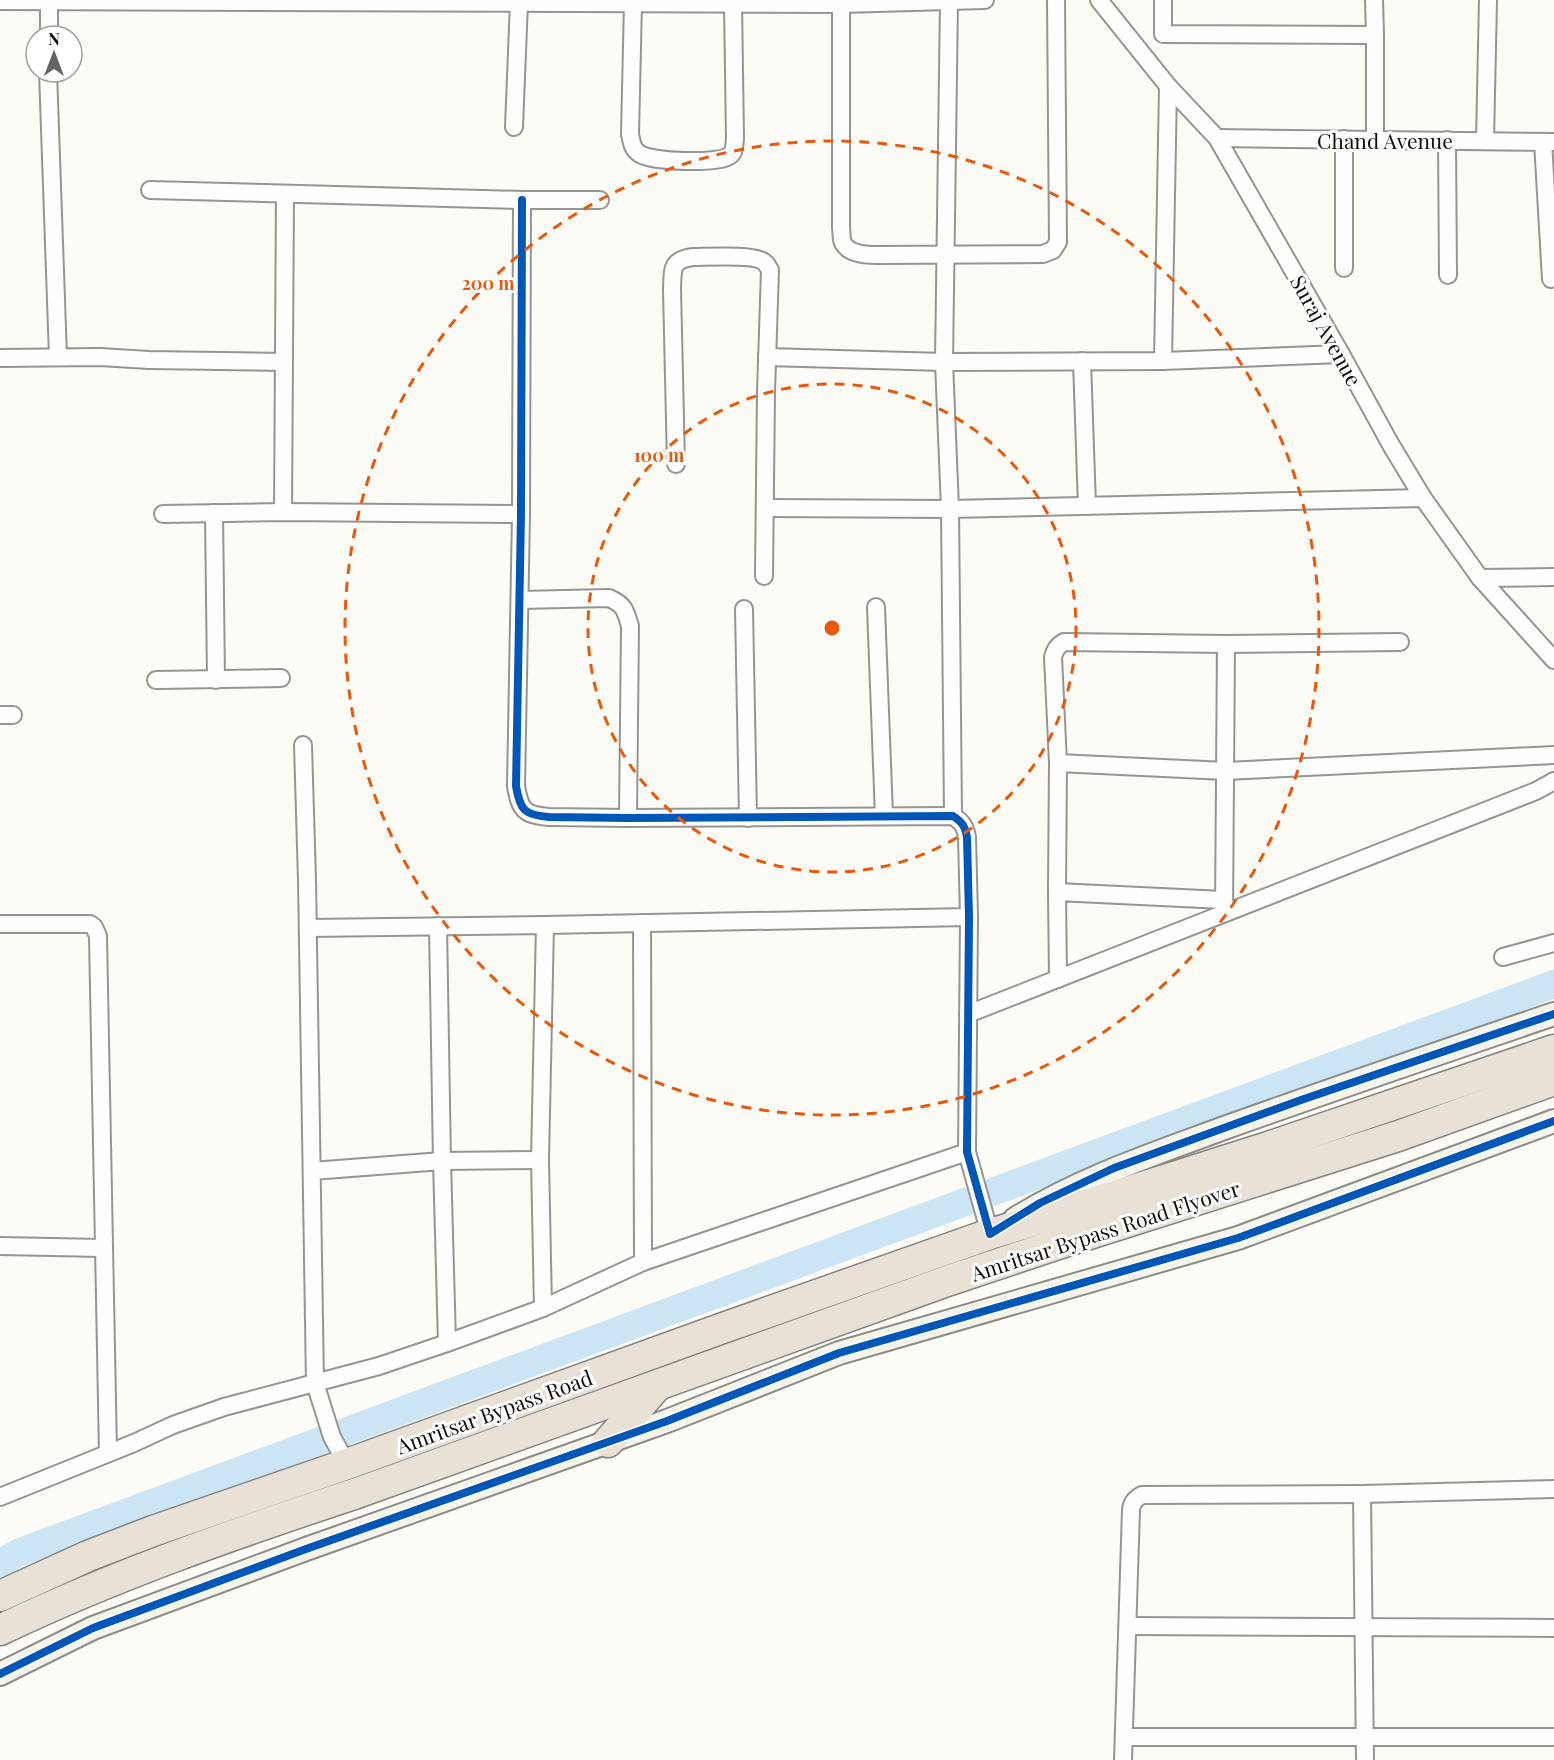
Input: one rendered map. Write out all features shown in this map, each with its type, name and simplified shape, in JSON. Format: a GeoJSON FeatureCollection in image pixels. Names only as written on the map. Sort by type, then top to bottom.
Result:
{"type":"FeatureCollection","features":[{"type":"Feature","properties":{"kind":"highway","name":"Amritsar Bypass Road Flyover"},"geometry":{"type":"LineString","coordinates":[[990,1234],[1265,1148],[1554,1050]]}},
{"type":"Feature","properties":{"kind":"highway","name":"Amritsar Bypass Road Flyover"},"geometry":{"type":"LineString","coordinates":[[658,1385],[950,1280],[1398,1136],[1554,1080]]}},
{"type":"Feature","properties":{"kind":"highway","name":"Amritsar Bypass Road"},"geometry":{"type":"LineString","coordinates":[[0,1596],[88,1556],[153,1531],[990,1234]]}},
{"type":"Feature","properties":{"kind":"highway","name":"Amritsar Bypass Road"},"geometry":{"type":"LineString","coordinates":[[0,1630],[49,1607],[169,1558],[658,1385]]}},
{"type":"Feature","properties":{"kind":"highway"},"geometry":{"type":"LineString","coordinates":[[608,1442],[658,1385]]}},
{"type":"Feature","properties":{"kind":"street"},"geometry":{"type":"LineString","coordinates":[[0,1],[841,4],[985,0]]}},
{"type":"Feature","properties":{"kind":"street"},"geometry":{"type":"LineString","coordinates":[[841,4],[841,228],[843,243],[848,249],[862,254],[1043,254],[1053,250],[1056,246],[1058,218],[1056,0]]}},
{"type":"Feature","properties":{"kind":"street","name":"Suraj Avenue"},"geometry":{"type":"LineString","coordinates":[[1099,0],[1168,86],[1217,138],[1341,354],[1390,446],[1423,498],[1480,578],[1554,660]]}},
{"type":"Feature","properties":{"kind":"street"},"geometry":{"type":"LineString","coordinates":[[1163,0],[1163,34]]}},
{"type":"Feature","properties":{"kind":"street"},"geometry":{"type":"LineString","coordinates":[[1374,0],[1375,140]]}},
{"type":"Feature","properties":{"kind":"street"},"geometry":{"type":"LineString","coordinates":[[1485,140],[1488,0]]}},
{"type":"Feature","properties":{"kind":"street"},"geometry":{"type":"LineString","coordinates":[[49,2],[49,24]]}},
{"type":"Feature","properties":{"kind":"street"},"geometry":{"type":"LineString","coordinates":[[514,126],[519,2]]}},
{"type":"Feature","properties":{"kind":"street"},"geometry":{"type":"LineString","coordinates":[[949,2],[944,362],[950,509],[953,816]]}},
{"type":"Feature","properties":{"kind":"street"},"geometry":{"type":"LineString","coordinates":[[633,3],[630,134],[633,148],[642,155],[666,161],[719,159],[728,157],[734,151],[733,3]]}},
{"type":"Feature","properties":{"kind":"street"},"geometry":{"type":"LineString","coordinates":[[1139,50],[1163,34],[1375,36]]}},
{"type":"Feature","properties":{"kind":"street"},"geometry":{"type":"LineString","coordinates":[[48,84],[58,357]]}},
{"type":"Feature","properties":{"kind":"street"},"geometry":{"type":"LineString","coordinates":[[1163,361],[1168,86]]}},
{"type":"Feature","properties":{"kind":"street","name":"Chand Avenue"},"geometry":{"type":"LineString","coordinates":[[1217,138],[1549,142]]}},
{"type":"Feature","properties":{"kind":"street"},"geometry":{"type":"LineString","coordinates":[[1344,139],[1344,268]]}},
{"type":"Feature","properties":{"kind":"street"},"geometry":{"type":"LineString","coordinates":[[1447,140],[1448,275]]}},
{"type":"Feature","properties":{"kind":"street"},"geometry":{"type":"LineString","coordinates":[[1549,142],[1551,279]]}},
{"type":"Feature","properties":{"kind":"street"},"geometry":{"type":"LineString","coordinates":[[150,190],[600,201]]}},
{"type":"Feature","properties":{"kind":"street"},"geometry":{"type":"LineString","coordinates":[[283,512],[285,194]]}},
{"type":"Feature","properties":{"kind":"street"},"geometry":{"type":"LineString","coordinates":[[522,200],[521,514],[516,786],[519,804],[526,812],[537,816],[628,818],[953,816],[962,821],[968,837],[967,1152],[990,1234],[1040,1203],[1114,1168],[1301,1100],[1554,1014]]}},
{"type":"Feature","properties":{"kind":"street"},"geometry":{"type":"LineString","coordinates":[[675,464],[673,267],[684,258],[693,257],[748,257],[764,262],[770,270],[764,576]]}},
{"type":"Feature","properties":{"kind":"street"},"geometry":{"type":"LineString","coordinates":[[767,357],[944,362],[1163,361],[1341,354]]}},
{"type":"Feature","properties":{"kind":"street"},"geometry":{"type":"LineString","coordinates":[[0,358],[58,357],[284,362]]}},
{"type":"Feature","properties":{"kind":"street"},"geometry":{"type":"LineString","coordinates":[[1082,361],[1087,506]]}},
{"type":"Feature","properties":{"kind":"street"},"geometry":{"type":"LineString","coordinates":[[765,508],[950,509],[1423,498]]}},
{"type":"Feature","properties":{"kind":"street"},"geometry":{"type":"LineString","coordinates":[[163,514],[283,512],[521,514]]}},
{"type":"Feature","properties":{"kind":"street"},"geometry":{"type":"LineString","coordinates":[[214,513],[216,680]]}},
{"type":"Feature","properties":{"kind":"street"},"geometry":{"type":"LineString","coordinates":[[1480,578],[1554,577]]}},
{"type":"Feature","properties":{"kind":"street"},"geometry":{"type":"LineString","coordinates":[[520,600],[609,598],[620,603],[625,611],[630,626],[628,818]]}},
{"type":"Feature","properties":{"kind":"street"},"geometry":{"type":"LineString","coordinates":[[876,607],[884,816]]}},
{"type":"Feature","properties":{"kind":"street"},"geometry":{"type":"LineString","coordinates":[[744,609],[748,818]]}},
{"type":"Feature","properties":{"kind":"street"},"geometry":{"type":"LineString","coordinates":[[1058,978],[1058,763],[1053,657],[1060,644],[1064,642],[1226,644],[1400,642]]}},
{"type":"Feature","properties":{"kind":"street"},"geometry":{"type":"LineString","coordinates":[[1224,906],[1226,644]]}},
{"type":"Feature","properties":{"kind":"street"},"geometry":{"type":"LineString","coordinates":[[156,680],[281,678]]}},
{"type":"Feature","properties":{"kind":"street"},"geometry":{"type":"LineString","coordinates":[[303,746],[315,1383],[332,1437],[347,1464]]}},
{"type":"Feature","properties":{"kind":"street"},"geometry":{"type":"LineString","coordinates":[[1058,763],[1226,771],[1554,755]]}},
{"type":"Feature","properties":{"kind":"street"},"geometry":{"type":"LineString","coordinates":[[968,1014],[1058,978],[1224,906],[1536,790],[1554,781]]}},
{"type":"Feature","properties":{"kind":"street"},"geometry":{"type":"LineString","coordinates":[[1057,892],[1224,906]]}},
{"type":"Feature","properties":{"kind":"street"},"geometry":{"type":"LineString","coordinates":[[308,928],[969,918]]}},
{"type":"Feature","properties":{"kind":"street"},"geometry":{"type":"LineString","coordinates":[[642,923],[643,1262]]}},
{"type":"Feature","properties":{"kind":"street"},"geometry":{"type":"LineString","coordinates":[[0,924],[90,924],[98,936],[108,1453]]}},
{"type":"Feature","properties":{"kind":"street"},"geometry":{"type":"LineString","coordinates":[[543,1308],[540,1160],[545,925]]}},
{"type":"Feature","properties":{"kind":"street"},"geometry":{"type":"LineString","coordinates":[[438,926],[447,1343]]}},
{"type":"Feature","properties":{"kind":"street"},"geometry":{"type":"LineString","coordinates":[[1503,957],[1554,943]]}},
{"type":"Feature","properties":{"kind":"street"},"geometry":{"type":"LineString","coordinates":[[0,1674],[93,1628],[306,1549],[668,1421],[839,1353],[1238,1238],[1554,1121]]}},
{"type":"Feature","properties":{"kind":"street"},"geometry":{"type":"LineString","coordinates":[[0,1497],[173,1425],[224,1407],[379,1366],[447,1343],[543,1308],[643,1262],[967,1152]]}},
{"type":"Feature","properties":{"kind":"street"},"geometry":{"type":"LineString","coordinates":[[312,1171],[442,1161],[540,1160]]}},
{"type":"Feature","properties":{"kind":"street"},"geometry":{"type":"LineString","coordinates":[[0,1246],[104,1248]]}},
{"type":"Feature","properties":{"kind":"street"},"geometry":{"type":"LineString","coordinates":[[1123,1760],[1131,1510],[1132,1503],[1142,1495],[1362,1494],[1554,1489]]}},
{"type":"Feature","properties":{"kind":"street"},"geometry":{"type":"LineString","coordinates":[[1362,1494],[1365,1760]]}},
{"type":"Feature","properties":{"kind":"street"},"geometry":{"type":"LineString","coordinates":[[1128,1626],[1554,1628]]}},
{"type":"Feature","properties":{"kind":"street"},"geometry":{"type":"LineString","coordinates":[[1124,1737],[1554,1737]]}},
{"type":"Feature","properties":{"kind":"waterway"},"geometry":{"type":"LineString","coordinates":[[0,1563],[20,1552],[1554,984]]}},
{"type":"Feature","properties":{"kind":"cycle path"},"geometry":{"type":"LineString","coordinates":[[522,200],[521,514],[516,786],[519,801],[529,813],[549,817],[953,816],[959,820],[967,837],[969,917],[967,1152],[990,1234],[1040,1203],[1114,1168],[1301,1100],[1554,1014]]}},
{"type":"Feature","properties":{"kind":"cycle path"},"geometry":{"type":"LineString","coordinates":[[0,1674],[93,1628],[306,1549],[667,1421],[839,1353],[1238,1238],[1554,1121]]}}]}
